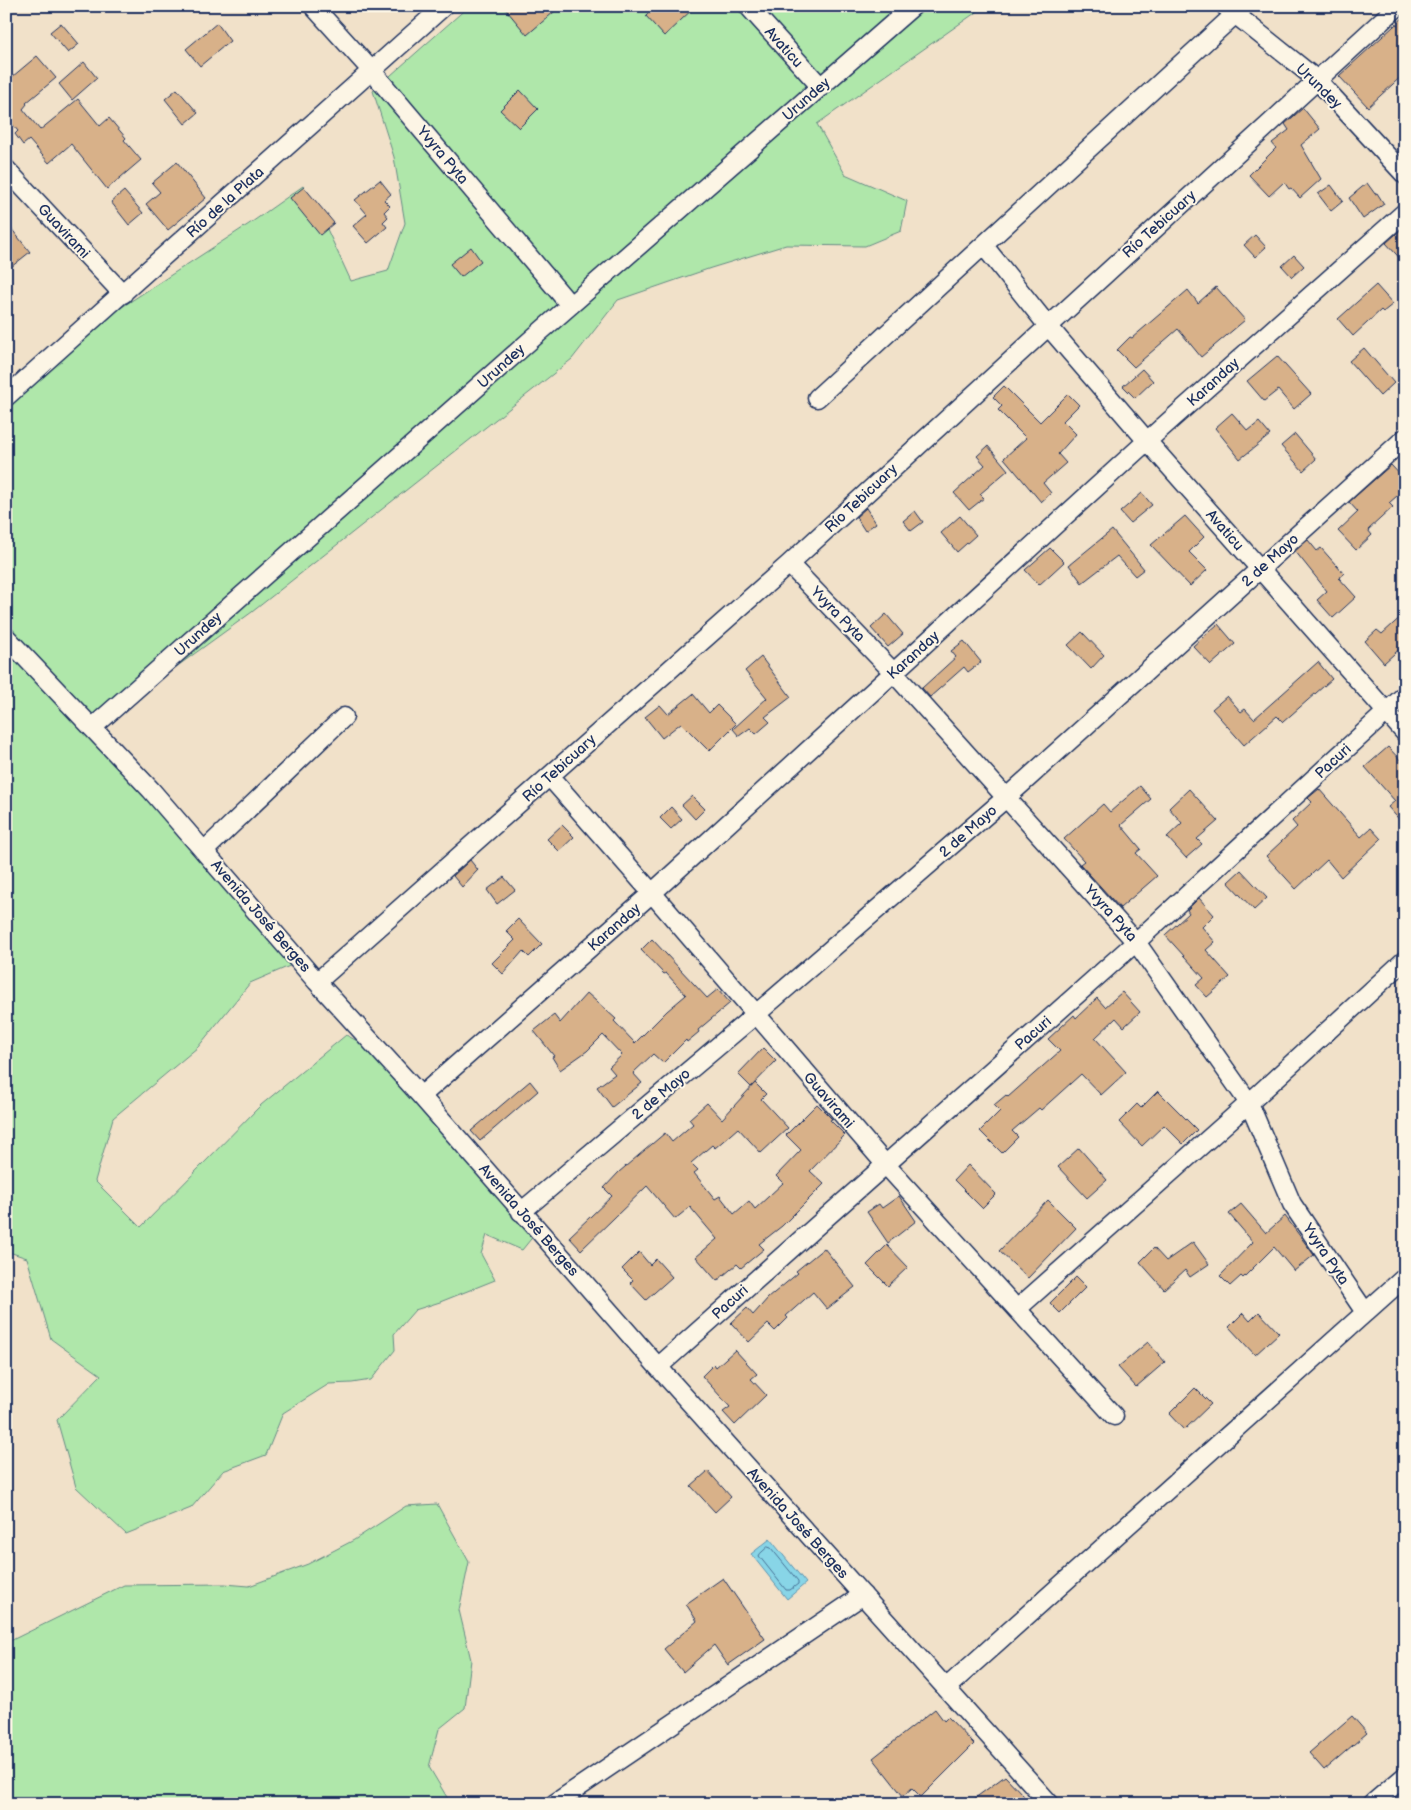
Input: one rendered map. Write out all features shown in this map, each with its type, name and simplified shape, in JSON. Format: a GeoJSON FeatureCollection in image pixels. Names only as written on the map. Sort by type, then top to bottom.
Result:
{"type":"FeatureCollection","features":[{"type":"Feature","properties":{"kind":"street","name":"Yvyra Pyta"},"geometry":{"type":"LineString","coordinates":[[313,6],[371,70],[570,305]]}},
{"type":"Feature","properties":{"kind":"street","name":"Río de la Plata"},"geometry":{"type":"LineString","coordinates":[[6,397],[444,6]]}},
{"type":"Feature","properties":{"kind":"street","name":"Avaticu"},"geometry":{"type":"LineString","coordinates":[[748,6],[820,87]]}},
{"type":"Feature","properties":{"kind":"street","name":"Urundey"},"geometry":{"type":"LineString","coordinates":[[92,728],[570,305],[913,6]]}},
{"type":"Feature","properties":{"kind":"street","name":"Río Tebicuary"},"geometry":{"type":"LineString","coordinates":[[317,982],[789,564],[1398,6]]}},
{"type":"Feature","properties":{"kind":"street","name":"Urundey"},"geometry":{"type":"LineString","coordinates":[[1235,9],[1317,80],[1405,175]]}},
{"type":"Feature","properties":{"kind":"street"},"geometry":{"type":"LineString","coordinates":[[817,398],[984,246],[1235,9]]}},
{"type":"Feature","properties":{"kind":"street","name":"Guavirami"},"geometry":{"type":"LineString","coordinates":[[6,169],[123,294]]}},
{"type":"Feature","properties":{"kind":"street","name":"Karanday"},"geometry":{"type":"LineString","coordinates":[[420,1096],[652,893],[1147,441],[1405,212]]}},
{"type":"Feature","properties":{"kind":"street","name":"Avaticu"},"geometry":{"type":"LineString","coordinates":[[984,246],[1048,326],[1147,441],[1405,732]]}},
{"type":"Feature","properties":{"kind":"street","name":"2 de Mayo"},"geometry":{"type":"LineString","coordinates":[[521,1212],[755,1015],[1007,797],[1405,438]]}},
{"type":"Feature","properties":{"kind":"street","name":"Yvyra Pyta"},"geometry":{"type":"LineString","coordinates":[[789,564],[894,673],[1136,942],[1249,1103],[1292,1204],[1365,1312]]}},
{"type":"Feature","properties":{"kind":"street","name":"Avenida José Berges"},"geometry":{"type":"LineString","coordinates":[[6,637],[152,790],[317,982],[420,1096],[658,1367],[1050,1804]]}},
{"type":"Feature","properties":{"kind":"street","name":"Pacuri"},"geometry":{"type":"LineString","coordinates":[[658,1367],[1136,942],[1405,696]]}},
{"type":"Feature","properties":{"kind":"street"},"geometry":{"type":"LineString","coordinates":[[204,851],[344,716]]}},
{"type":"Feature","properties":{"kind":"street","name":"Guavirami"},"geometry":{"type":"LineString","coordinates":[[550,777],[885,1164],[1114,1416]]}},
{"type":"Feature","properties":{"kind":"street"},"geometry":{"type":"LineString","coordinates":[[1017,1309],[1249,1103],[1405,960]]}},
{"type":"Feature","properties":{"kind":"street"},"geometry":{"type":"LineString","coordinates":[[946,1688],[1405,1277]]}},
{"type":"Feature","properties":{"kind":"street"},"geometry":{"type":"LineString","coordinates":[[554,1804],[863,1595]]}},
{"type":"Feature","properties":{"kind":"street"},"geometry":{"type":"LineString","coordinates":[[1372,1804],[1405,1776]]}},
{"type":"Feature","properties":{"kind":"green space"},"geometry":{"type":"Polygon","coordinates":[[[469,6],[985,6],[817,124],[845,174],[907,201],[901,231],[865,246],[786,245],[618,300],[572,359],[252,612],[92,728],[292,965],[250,983],[198,1047],[113,1118],[95,1181],[141,1227],[261,1105],[346,1035],[363,1044],[472,1168],[539,1229],[522,1250],[487,1235],[481,1254],[495,1280],[415,1310],[394,1334],[395,1350],[371,1380],[329,1384],[283,1413],[266,1455],[223,1471],[191,1508],[126,1534],[76,1487],[57,1420],[101,1375],[51,1339],[27,1258],[6,1251],[6,397],[70,341],[252,222],[303,186],[314,201],[351,281],[388,271],[405,223],[394,157],[373,91],[469,6]]]}},
{"type":"Feature","properties":{"kind":"green space"},"geometry":{"type":"Polygon","coordinates":[[[437,1504],[469,1562],[459,1610],[471,1660],[465,1708],[439,1729],[429,1767],[451,1804],[6,1804],[6,1643],[124,1585],[225,1584],[249,1586],[308,1564],[354,1540],[406,1506],[437,1504]]]}},
{"type":"Feature","properties":{"kind":"water"},"geometry":{"type":"Polygon","coordinates":[[[770,1539],[806,1583],[787,1599],[751,1554],[770,1539]]]}},
{"type":"Feature","properties":{"kind":"building"},"geometry":{"type":"Polygon","coordinates":[[[503,6],[561,6],[527,35],[503,6]]]}},
{"type":"Feature","properties":{"kind":"building"},"geometry":{"type":"Polygon","coordinates":[[[656,6],[696,6],[664,36],[646,16],[656,6]]]}},
{"type":"Feature","properties":{"kind":"building"},"geometry":{"type":"Polygon","coordinates":[[[1405,16],[1405,73],[1368,107],[1339,76],[1405,16]]]}},
{"type":"Feature","properties":{"kind":"building"},"geometry":{"type":"Polygon","coordinates":[[[61,23],[79,44],[68,53],[50,32],[61,23]]]}},
{"type":"Feature","properties":{"kind":"building"},"geometry":{"type":"Polygon","coordinates":[[[217,23],[230,41],[200,66],[186,49],[217,23]]]}},
{"type":"Feature","properties":{"kind":"building"},"geometry":{"type":"Polygon","coordinates":[[[37,56],[56,78],[26,103],[23,109],[40,130],[78,99],[100,126],[109,118],[141,160],[107,189],[71,144],[49,163],[29,140],[23,145],[15,134],[18,131],[6,117],[6,82],[37,56]]]}},
{"type":"Feature","properties":{"kind":"building"},"geometry":{"type":"Polygon","coordinates":[[[84,62],[97,78],[72,100],[59,84],[84,62]]]}},
{"type":"Feature","properties":{"kind":"building"},"geometry":{"type":"Polygon","coordinates":[[[177,89],[198,113],[185,124],[165,99],[177,89]]]}},
{"type":"Feature","properties":{"kind":"building"},"geometry":{"type":"Polygon","coordinates":[[[520,90],[538,109],[519,128],[500,110],[520,90]]]}},
{"type":"Feature","properties":{"kind":"building"},"geometry":{"type":"Polygon","coordinates":[[[1303,108],[1320,129],[1301,145],[1321,179],[1300,198],[1284,182],[1269,196],[1249,175],[1276,148],[1272,143],[1289,130],[1285,124],[1303,108]]]}},
{"type":"Feature","properties":{"kind":"building"},"geometry":{"type":"Polygon","coordinates":[[[177,162],[206,198],[168,230],[146,204],[160,192],[152,183],[177,162]]]}},
{"type":"Feature","properties":{"kind":"building"},"geometry":{"type":"Polygon","coordinates":[[[380,180],[391,194],[384,200],[390,206],[384,212],[388,217],[383,222],[387,227],[368,243],[353,226],[367,214],[355,200],[380,180]]]}},
{"type":"Feature","properties":{"kind":"building"},"geometry":{"type":"Polygon","coordinates":[[[1367,183],[1384,204],[1363,219],[1349,198],[1367,183]]]}},
{"type":"Feature","properties":{"kind":"building"},"geometry":{"type":"Polygon","coordinates":[[[1331,185],[1343,201],[1331,211],[1318,194],[1331,185]]]}},
{"type":"Feature","properties":{"kind":"building"},"geometry":{"type":"Polygon","coordinates":[[[304,187],[334,223],[320,235],[290,198],[304,187]]]}},
{"type":"Feature","properties":{"kind":"building"},"geometry":{"type":"Polygon","coordinates":[[[124,191],[143,213],[129,225],[111,202],[124,191]]]}},
{"type":"Feature","properties":{"kind":"building"},"geometry":{"type":"Polygon","coordinates":[[[6,222],[30,252],[6,271],[6,222]]]}},
{"type":"Feature","properties":{"kind":"building"},"geometry":{"type":"Polygon","coordinates":[[[1405,226],[1405,264],[1386,243],[1405,226]]]}},
{"type":"Feature","properties":{"kind":"building"},"geometry":{"type":"Polygon","coordinates":[[[1255,235],[1266,247],[1255,257],[1244,245],[1255,235]]]}},
{"type":"Feature","properties":{"kind":"building"},"geometry":{"type":"Polygon","coordinates":[[[471,247],[481,261],[461,277],[450,264],[471,247]]]}},
{"type":"Feature","properties":{"kind":"building"},"geometry":{"type":"Polygon","coordinates":[[[1294,255],[1304,266],[1292,277],[1282,266],[1294,255]]]}},
{"type":"Feature","properties":{"kind":"building"},"geometry":{"type":"Polygon","coordinates":[[[1376,285],[1393,304],[1383,312],[1381,310],[1353,336],[1338,319],[1376,285]]]}},
{"type":"Feature","properties":{"kind":"building"},"geometry":{"type":"Polygon","coordinates":[[[1216,287],[1245,320],[1201,357],[1178,329],[1134,367],[1117,350],[1130,337],[1132,338],[1188,290],[1198,303],[1216,287]]]}},
{"type":"Feature","properties":{"kind":"building"},"geometry":{"type":"Polygon","coordinates":[[[1364,348],[1394,383],[1380,396],[1349,361],[1364,348]]]}},
{"type":"Feature","properties":{"kind":"building"},"geometry":{"type":"Polygon","coordinates":[[[1277,356],[1311,394],[1294,409],[1278,390],[1264,401],[1247,381],[1277,356]]]}},
{"type":"Feature","properties":{"kind":"building"},"geometry":{"type":"Polygon","coordinates":[[[1142,369],[1153,381],[1135,398],[1123,386],[1142,369]]]}},
{"type":"Feature","properties":{"kind":"building"},"geometry":{"type":"Polygon","coordinates":[[[1004,386],[1040,422],[1068,394],[1079,405],[1063,421],[1076,434],[1058,454],[1066,463],[1043,483],[1051,493],[1041,502],[1004,458],[1026,438],[998,410],[1002,406],[993,397],[1004,386]]]}},
{"type":"Feature","properties":{"kind":"building"},"geometry":{"type":"Polygon","coordinates":[[[1232,413],[1248,431],[1259,422],[1270,435],[1240,459],[1215,428],[1232,413]]]}},
{"type":"Feature","properties":{"kind":"building"},"geometry":{"type":"Polygon","coordinates":[[[1295,434],[1316,459],[1303,471],[1281,446],[1295,434]]]}},
{"type":"Feature","properties":{"kind":"building"},"geometry":{"type":"Polygon","coordinates":[[[988,446],[1008,470],[980,494],[984,498],[969,510],[954,493],[985,465],[977,456],[988,446]]]}},
{"type":"Feature","properties":{"kind":"building"},"geometry":{"type":"Polygon","coordinates":[[[1391,465],[1405,480],[1405,489],[1389,503],[1393,507],[1368,530],[1372,535],[1356,550],[1338,531],[1358,512],[1349,502],[1391,465]]]}},
{"type":"Feature","properties":{"kind":"building"},"geometry":{"type":"Polygon","coordinates":[[[1142,493],[1152,505],[1130,523],[1120,512],[1142,493]]]}},
{"type":"Feature","properties":{"kind":"building"},"geometry":{"type":"Polygon","coordinates":[[[866,508],[876,523],[865,531],[856,517],[866,508]]]}},
{"type":"Feature","properties":{"kind":"building"},"geometry":{"type":"Polygon","coordinates":[[[915,511],[923,522],[911,531],[903,521],[915,511]]]}},
{"type":"Feature","properties":{"kind":"building"},"geometry":{"type":"Polygon","coordinates":[[[960,516],[976,535],[957,552],[941,533],[960,516]]]}},
{"type":"Feature","properties":{"kind":"building"},"geometry":{"type":"Polygon","coordinates":[[[1185,516],[1204,537],[1189,552],[1207,570],[1190,586],[1151,545],[1185,516]]]}},
{"type":"Feature","properties":{"kind":"building"},"geometry":{"type":"Polygon","coordinates":[[[1112,530],[1144,569],[1135,576],[1117,556],[1082,583],[1069,565],[1112,530]]]}},
{"type":"Feature","properties":{"kind":"building"},"geometry":{"type":"Polygon","coordinates":[[[1308,540],[1317,551],[1321,548],[1344,574],[1339,578],[1356,597],[1333,618],[1317,600],[1327,591],[1295,551],[1308,540]]]}},
{"type":"Feature","properties":{"kind":"building"},"geometry":{"type":"Polygon","coordinates":[[[1050,548],[1064,562],[1039,585],[1025,570],[1050,548]]]}},
{"type":"Feature","properties":{"kind":"building"},"geometry":{"type":"Polygon","coordinates":[[[1405,613],[1405,644],[1384,663],[1365,641],[1377,630],[1382,634],[1405,613]]]}},
{"type":"Feature","properties":{"kind":"building"},"geometry":{"type":"Polygon","coordinates":[[[886,614],[903,634],[888,647],[871,628],[886,614]]]}},
{"type":"Feature","properties":{"kind":"building"},"geometry":{"type":"Polygon","coordinates":[[[1218,624],[1235,644],[1211,665],[1193,646],[1218,624]]]}},
{"type":"Feature","properties":{"kind":"building"},"geometry":{"type":"Polygon","coordinates":[[[1082,632],[1104,655],[1091,669],[1068,645],[1082,632]]]}},
{"type":"Feature","properties":{"kind":"building"},"geometry":{"type":"Polygon","coordinates":[[[964,641],[981,662],[968,672],[964,667],[930,697],[922,688],[956,657],[951,651],[964,641]]]}},
{"type":"Feature","properties":{"kind":"building"},"geometry":{"type":"Polygon","coordinates":[[[761,657],[791,697],[765,717],[770,722],[756,734],[750,728],[739,736],[733,729],[767,698],[745,671],[761,657]]]}},
{"type":"Feature","properties":{"kind":"building"},"geometry":{"type":"Polygon","coordinates":[[[1318,662],[1332,679],[1283,722],[1277,716],[1244,745],[1212,709],[1227,696],[1241,712],[1245,709],[1254,719],[1318,662]]]}},
{"type":"Feature","properties":{"kind":"building"},"geometry":{"type":"Polygon","coordinates":[[[693,694],[709,713],[717,705],[736,724],[709,751],[681,723],[662,738],[645,717],[660,705],[668,714],[693,694]]]}},
{"type":"Feature","properties":{"kind":"building"},"geometry":{"type":"Polygon","coordinates":[[[1388,747],[1405,765],[1405,826],[1388,807],[1395,801],[1365,767],[1388,747]]]}},
{"type":"Feature","properties":{"kind":"building"},"geometry":{"type":"Polygon","coordinates":[[[1140,786],[1151,799],[1121,825],[1141,849],[1136,853],[1157,876],[1120,908],[1080,864],[1084,861],[1064,839],[1103,804],[1110,812],[1140,786]]]}},
{"type":"Feature","properties":{"kind":"building"},"geometry":{"type":"Polygon","coordinates":[[[1189,789],[1218,821],[1197,839],[1202,844],[1186,858],[1167,837],[1182,823],[1169,808],[1189,789]]]}},
{"type":"Feature","properties":{"kind":"building"},"geometry":{"type":"Polygon","coordinates":[[[1319,789],[1361,837],[1371,828],[1381,839],[1341,877],[1327,860],[1296,889],[1266,856],[1297,827],[1292,821],[1312,802],[1308,798],[1319,789]]]}},
{"type":"Feature","properties":{"kind":"building"},"geometry":{"type":"Polygon","coordinates":[[[692,796],[705,809],[695,819],[682,805],[692,796]]]}},
{"type":"Feature","properties":{"kind":"building"},"geometry":{"type":"Polygon","coordinates":[[[671,807],[682,819],[671,829],[660,818],[671,807]]]}},
{"type":"Feature","properties":{"kind":"building"},"geometry":{"type":"Polygon","coordinates":[[[562,825],[574,837],[559,851],[547,839],[562,825]]]}},
{"type":"Feature","properties":{"kind":"building"},"geometry":{"type":"Polygon","coordinates":[[[470,860],[478,870],[462,887],[453,876],[470,860]]]}},
{"type":"Feature","properties":{"kind":"building"},"geometry":{"type":"Polygon","coordinates":[[[1241,870],[1267,898],[1254,910],[1228,882],[1241,870]]]}},
{"type":"Feature","properties":{"kind":"building"},"geometry":{"type":"Polygon","coordinates":[[[504,877],[515,890],[497,904],[487,890],[504,877]]]}},
{"type":"Feature","properties":{"kind":"building"},"geometry":{"type":"Polygon","coordinates":[[[1199,898],[1214,915],[1202,927],[1215,942],[1206,950],[1230,977],[1207,997],[1196,985],[1204,978],[1165,935],[1189,913],[1187,910],[1199,898]]]}},
{"type":"Feature","properties":{"kind":"building"},"geometry":{"type":"Polygon","coordinates":[[[518,919],[542,944],[529,957],[523,951],[503,974],[492,963],[515,940],[506,931],[518,919]]]}},
{"type":"Feature","properties":{"kind":"building"},"geometry":{"type":"Polygon","coordinates":[[[652,939],[707,998],[718,989],[730,1003],[698,1030],[699,1032],[687,1042],[686,1040],[663,1063],[653,1054],[633,1073],[642,1083],[612,1107],[597,1087],[615,1074],[609,1067],[622,1055],[603,1035],[587,1051],[560,1070],[552,1057],[554,1056],[534,1031],[554,1015],[560,1023],[587,993],[616,1019],[614,1021],[635,1043],[686,995],[641,950],[652,939]]]}},
{"type":"Feature","properties":{"kind":"building"},"geometry":{"type":"Polygon","coordinates":[[[1122,992],[1140,1012],[1124,1027],[1116,1018],[1095,1038],[1126,1072],[1101,1095],[1081,1074],[1041,1110],[1039,1108],[1012,1131],[1018,1137],[1002,1153],[980,1131],[1000,1111],[994,1105],[1006,1095],[1008,1097],[1060,1051],[1048,1039],[1074,1015],[1076,1018],[1097,998],[1105,1007],[1122,992]]]}},
{"type":"Feature","properties":{"kind":"building"},"geometry":{"type":"Polygon","coordinates":[[[763,1048],[776,1061],[751,1087],[738,1074],[763,1048]]]}},
{"type":"Feature","properties":{"kind":"building"},"geometry":{"type":"Polygon","coordinates":[[[530,1081],[538,1091],[480,1141],[471,1131],[530,1081]]]}},
{"type":"Feature","properties":{"kind":"building"},"geometry":{"type":"Polygon","coordinates":[[[755,1083],[766,1094],[761,1099],[788,1128],[761,1153],[738,1128],[715,1148],[712,1145],[691,1163],[698,1170],[694,1173],[715,1199],[720,1196],[734,1214],[749,1201],[755,1209],[783,1183],[776,1176],[801,1150],[786,1135],[817,1104],[845,1135],[810,1171],[824,1184],[782,1226],[759,1244],[764,1249],[741,1268],[737,1264],[717,1281],[696,1257],[717,1239],[690,1207],[675,1219],[647,1186],[581,1250],[569,1237],[612,1196],[604,1188],[619,1172],[665,1133],[672,1142],[693,1124],[689,1119],[707,1103],[722,1119],[755,1083]]]}},
{"type":"Feature","properties":{"kind":"building"},"geometry":{"type":"Polygon","coordinates":[[[1158,1091],[1197,1130],[1183,1144],[1164,1125],[1142,1146],[1119,1122],[1137,1104],[1141,1108],[1158,1091]]]}},
{"type":"Feature","properties":{"kind":"building"},"geometry":{"type":"Polygon","coordinates":[[[1079,1148],[1107,1180],[1087,1198],[1058,1167],[1079,1148]]]}},
{"type":"Feature","properties":{"kind":"building"},"geometry":{"type":"Polygon","coordinates":[[[968,1165],[996,1194],[982,1208],[954,1180],[968,1165]]]}},
{"type":"Feature","properties":{"kind":"building"},"geometry":{"type":"Polygon","coordinates":[[[899,1196],[916,1221],[888,1243],[867,1212],[879,1204],[882,1208],[899,1196]]]}},
{"type":"Feature","properties":{"kind":"building"},"geometry":{"type":"Polygon","coordinates":[[[1048,1200],[1076,1228],[1028,1278],[999,1251],[1048,1200]]]}},
{"type":"Feature","properties":{"kind":"building"},"geometry":{"type":"Polygon","coordinates":[[[1241,1204],[1266,1233],[1285,1216],[1314,1255],[1294,1271],[1274,1247],[1243,1278],[1241,1276],[1230,1286],[1220,1276],[1253,1242],[1229,1214],[1241,1204]]]}},
{"type":"Feature","properties":{"kind":"building"},"geometry":{"type":"Polygon","coordinates":[[[1193,1242],[1209,1264],[1190,1277],[1185,1270],[1164,1289],[1140,1262],[1154,1248],[1166,1261],[1193,1242]]]}},
{"type":"Feature","properties":{"kind":"building"},"geometry":{"type":"Polygon","coordinates":[[[887,1245],[908,1267],[888,1286],[867,1265],[887,1245]]]}},
{"type":"Feature","properties":{"kind":"building"},"geometry":{"type":"Polygon","coordinates":[[[824,1248],[855,1287],[827,1309],[813,1292],[786,1316],[788,1318],[775,1331],[768,1324],[749,1342],[731,1323],[747,1308],[753,1315],[768,1298],[798,1273],[796,1271],[824,1248]]]}},
{"type":"Feature","properties":{"kind":"building"},"geometry":{"type":"Polygon","coordinates":[[[639,1252],[650,1265],[656,1259],[672,1277],[646,1300],[630,1283],[633,1280],[622,1269],[639,1252]]]}},
{"type":"Feature","properties":{"kind":"building"},"geometry":{"type":"Polygon","coordinates":[[[1076,1277],[1086,1287],[1060,1313],[1050,1303],[1076,1277]]]}},
{"type":"Feature","properties":{"kind":"building"},"geometry":{"type":"Polygon","coordinates":[[[1259,1312],[1279,1333],[1255,1355],[1229,1327],[1243,1313],[1250,1321],[1259,1312]]]}},
{"type":"Feature","properties":{"kind":"building"},"geometry":{"type":"Polygon","coordinates":[[[1148,1342],[1165,1362],[1136,1387],[1118,1367],[1148,1342]]]}},
{"type":"Feature","properties":{"kind":"building"},"geometry":{"type":"Polygon","coordinates":[[[735,1350],[757,1374],[751,1379],[766,1395],[735,1425],[723,1412],[730,1407],[702,1376],[714,1364],[716,1367],[735,1350]]]}},
{"type":"Feature","properties":{"kind":"building"},"geometry":{"type":"Polygon","coordinates":[[[1195,1388],[1211,1404],[1184,1430],[1169,1414],[1195,1388]]]}},
{"type":"Feature","properties":{"kind":"building"},"geometry":{"type":"Polygon","coordinates":[[[708,1471],[731,1497],[715,1512],[691,1486],[708,1471]]]}},
{"type":"Feature","properties":{"kind":"building"},"geometry":{"type":"Polygon","coordinates":[[[723,1578],[765,1639],[728,1665],[714,1645],[683,1672],[664,1649],[697,1621],[686,1604],[723,1578]]]}},
{"type":"Feature","properties":{"kind":"building"},"geometry":{"type":"Polygon","coordinates":[[[935,1709],[944,1721],[948,1717],[974,1744],[921,1797],[912,1788],[903,1796],[873,1758],[935,1709]]]}},
{"type":"Feature","properties":{"kind":"building"},"geometry":{"type":"Polygon","coordinates":[[[1352,1716],[1367,1733],[1324,1770],[1309,1753],[1352,1716]]]}},
{"type":"Feature","properties":{"kind":"building"},"geometry":{"type":"Polygon","coordinates":[[[1005,1776],[1024,1796],[1011,1804],[967,1804],[1005,1776]]]}}]}
